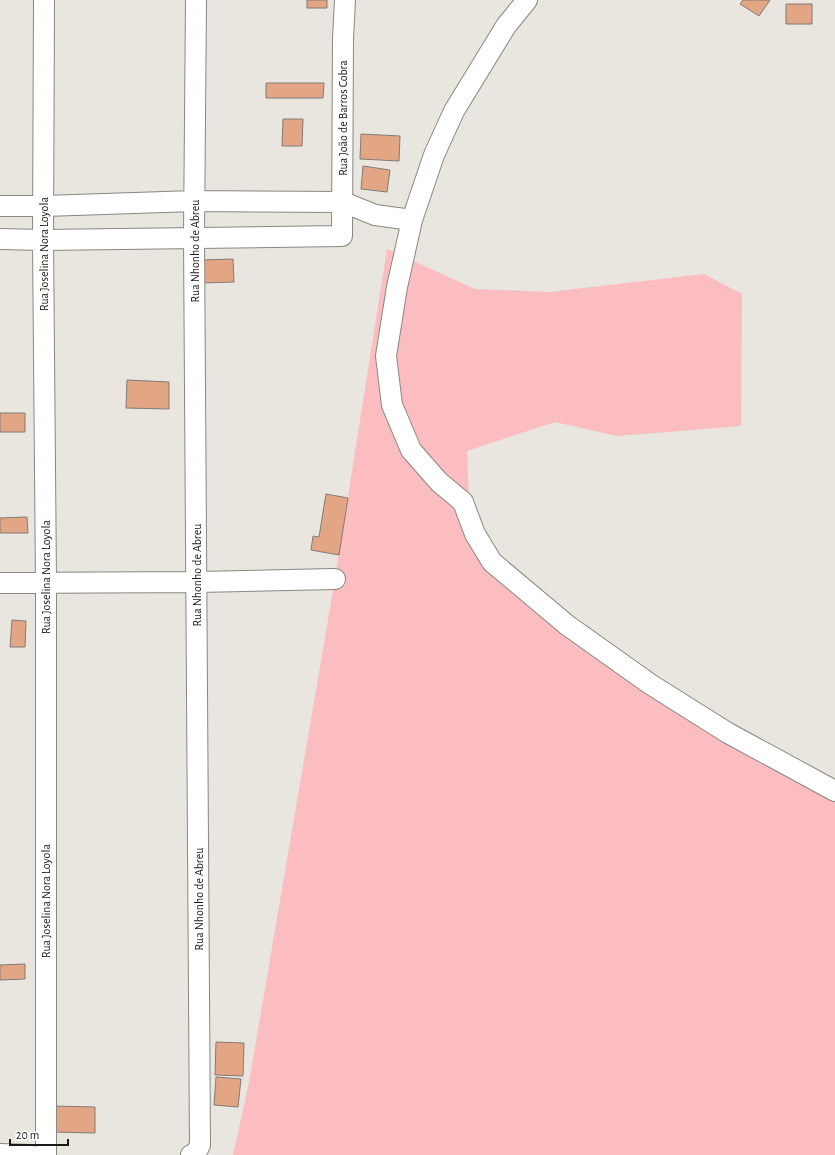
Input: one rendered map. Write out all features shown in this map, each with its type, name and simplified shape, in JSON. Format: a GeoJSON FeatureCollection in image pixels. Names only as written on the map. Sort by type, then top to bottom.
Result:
{"type":"FeatureCollection","features":[{"type":"Feature","properties":{"kind":"street","name":"Rua Joselina Nora Loyola"},"geometry":{"type":"LineString","coordinates":[[44,0],[43,240],[46,582],[46,1155]]}},
{"type":"Feature","properties":{"kind":"street","name":"Rua Nhonho de Abreu"},"geometry":{"type":"LineString","coordinates":[[195,1152],[200,1145],[198,582],[194,237],[196,0]]}},
{"type":"Feature","properties":{"kind":"street","name":"Rua João de Barros Cobra"},"geometry":{"type":"LineString","coordinates":[[342,236],[343,39],[345,0]]}},
{"type":"Feature","properties":{"kind":"street"},"geometry":{"type":"LineString","coordinates":[[527,0],[506,26],[454,111],[434,155],[412,220],[397,287],[386,356],[392,405],[411,450],[439,482],[463,502],[475,534],[492,562],[568,625],[650,684],[728,733],[835,791]]}},
{"type":"Feature","properties":{"kind":"street"},"geometry":{"type":"LineString","coordinates":[[0,206],[195,201],[342,202],[375,215],[412,220]]}},
{"type":"Feature","properties":{"kind":"street"},"geometry":{"type":"LineString","coordinates":[[0,239],[43,240],[342,236],[375,215]]}},
{"type":"Feature","properties":{"kind":"street"},"geometry":{"type":"LineString","coordinates":[[0,583],[198,582],[335,579]]}},
{"type":"Feature","properties":{"kind":"street"},"geometry":{"type":"LineString","coordinates":[[0,1154],[30,1155]]}},
{"type":"Feature","properties":{"kind":"shaded area"},"geometry":{"type":"Polygon","coordinates":[[[387,249],[475,289],[549,292],[704,274],[742,294],[741,426],[617,436],[555,422],[467,451],[469,498],[495,558],[647,675],[835,780],[835,1155],[233,1155],[249,1082],[335,579],[387,249]]]}},
{"type":"Feature","properties":{"kind":"building"},"geometry":{"type":"Polygon","coordinates":[[[307,0],[327,0],[327,8],[307,8],[307,0]]]}},
{"type":"Feature","properties":{"kind":"building"},"geometry":{"type":"Polygon","coordinates":[[[743,0],[770,0],[759,16],[740,4],[743,0]]]}},
{"type":"Feature","properties":{"kind":"building"},"geometry":{"type":"Polygon","coordinates":[[[786,4],[812,4],[812,24],[786,24],[786,4]]]}},
{"type":"Feature","properties":{"kind":"building"},"geometry":{"type":"Polygon","coordinates":[[[266,83],[324,83],[323,98],[266,98],[266,83]]]}},
{"type":"Feature","properties":{"kind":"building"},"geometry":{"type":"Polygon","coordinates":[[[283,119],[303,119],[302,146],[282,146],[283,119]]]}},
{"type":"Feature","properties":{"kind":"building"},"geometry":{"type":"Polygon","coordinates":[[[361,134],[400,136],[399,161],[360,159],[361,134]]]}},
{"type":"Feature","properties":{"kind":"building"},"geometry":{"type":"Polygon","coordinates":[[[363,166],[390,170],[387,192],[361,189],[363,166]]]}},
{"type":"Feature","properties":{"kind":"building"},"geometry":{"type":"Polygon","coordinates":[[[233,259],[234,282],[203,283],[203,260],[233,259]]]}},
{"type":"Feature","properties":{"kind":"building"},"geometry":{"type":"Polygon","coordinates":[[[127,380],[169,382],[169,409],[126,408],[127,380]]]}},
{"type":"Feature","properties":{"kind":"building"},"geometry":{"type":"Polygon","coordinates":[[[0,413],[25,413],[25,432],[0,432],[0,413]]]}},
{"type":"Feature","properties":{"kind":"building"},"geometry":{"type":"Polygon","coordinates":[[[326,494],[348,498],[339,555],[311,550],[313,536],[319,537],[326,494]]]}},
{"type":"Feature","properties":{"kind":"building"},"geometry":{"type":"Polygon","coordinates":[[[27,517],[28,533],[0,533],[0,518],[27,517]]]}},
{"type":"Feature","properties":{"kind":"building"},"geometry":{"type":"Polygon","coordinates":[[[12,620],[26,621],[25,647],[10,647],[12,620]]]}},
{"type":"Feature","properties":{"kind":"building"},"geometry":{"type":"Polygon","coordinates":[[[25,964],[25,979],[0,980],[0,965],[25,964]]]}},
{"type":"Feature","properties":{"kind":"building"},"geometry":{"type":"Polygon","coordinates":[[[216,1042],[244,1043],[243,1076],[215,1075],[216,1042]]]}},
{"type":"Feature","properties":{"kind":"building"},"geometry":{"type":"Polygon","coordinates":[[[216,1077],[241,1079],[238,1107],[214,1105],[216,1077]]]}},
{"type":"Feature","properties":{"kind":"building"},"geometry":{"type":"Polygon","coordinates":[[[53,1106],[95,1107],[95,1133],[52,1132],[53,1106]]]}}]}
